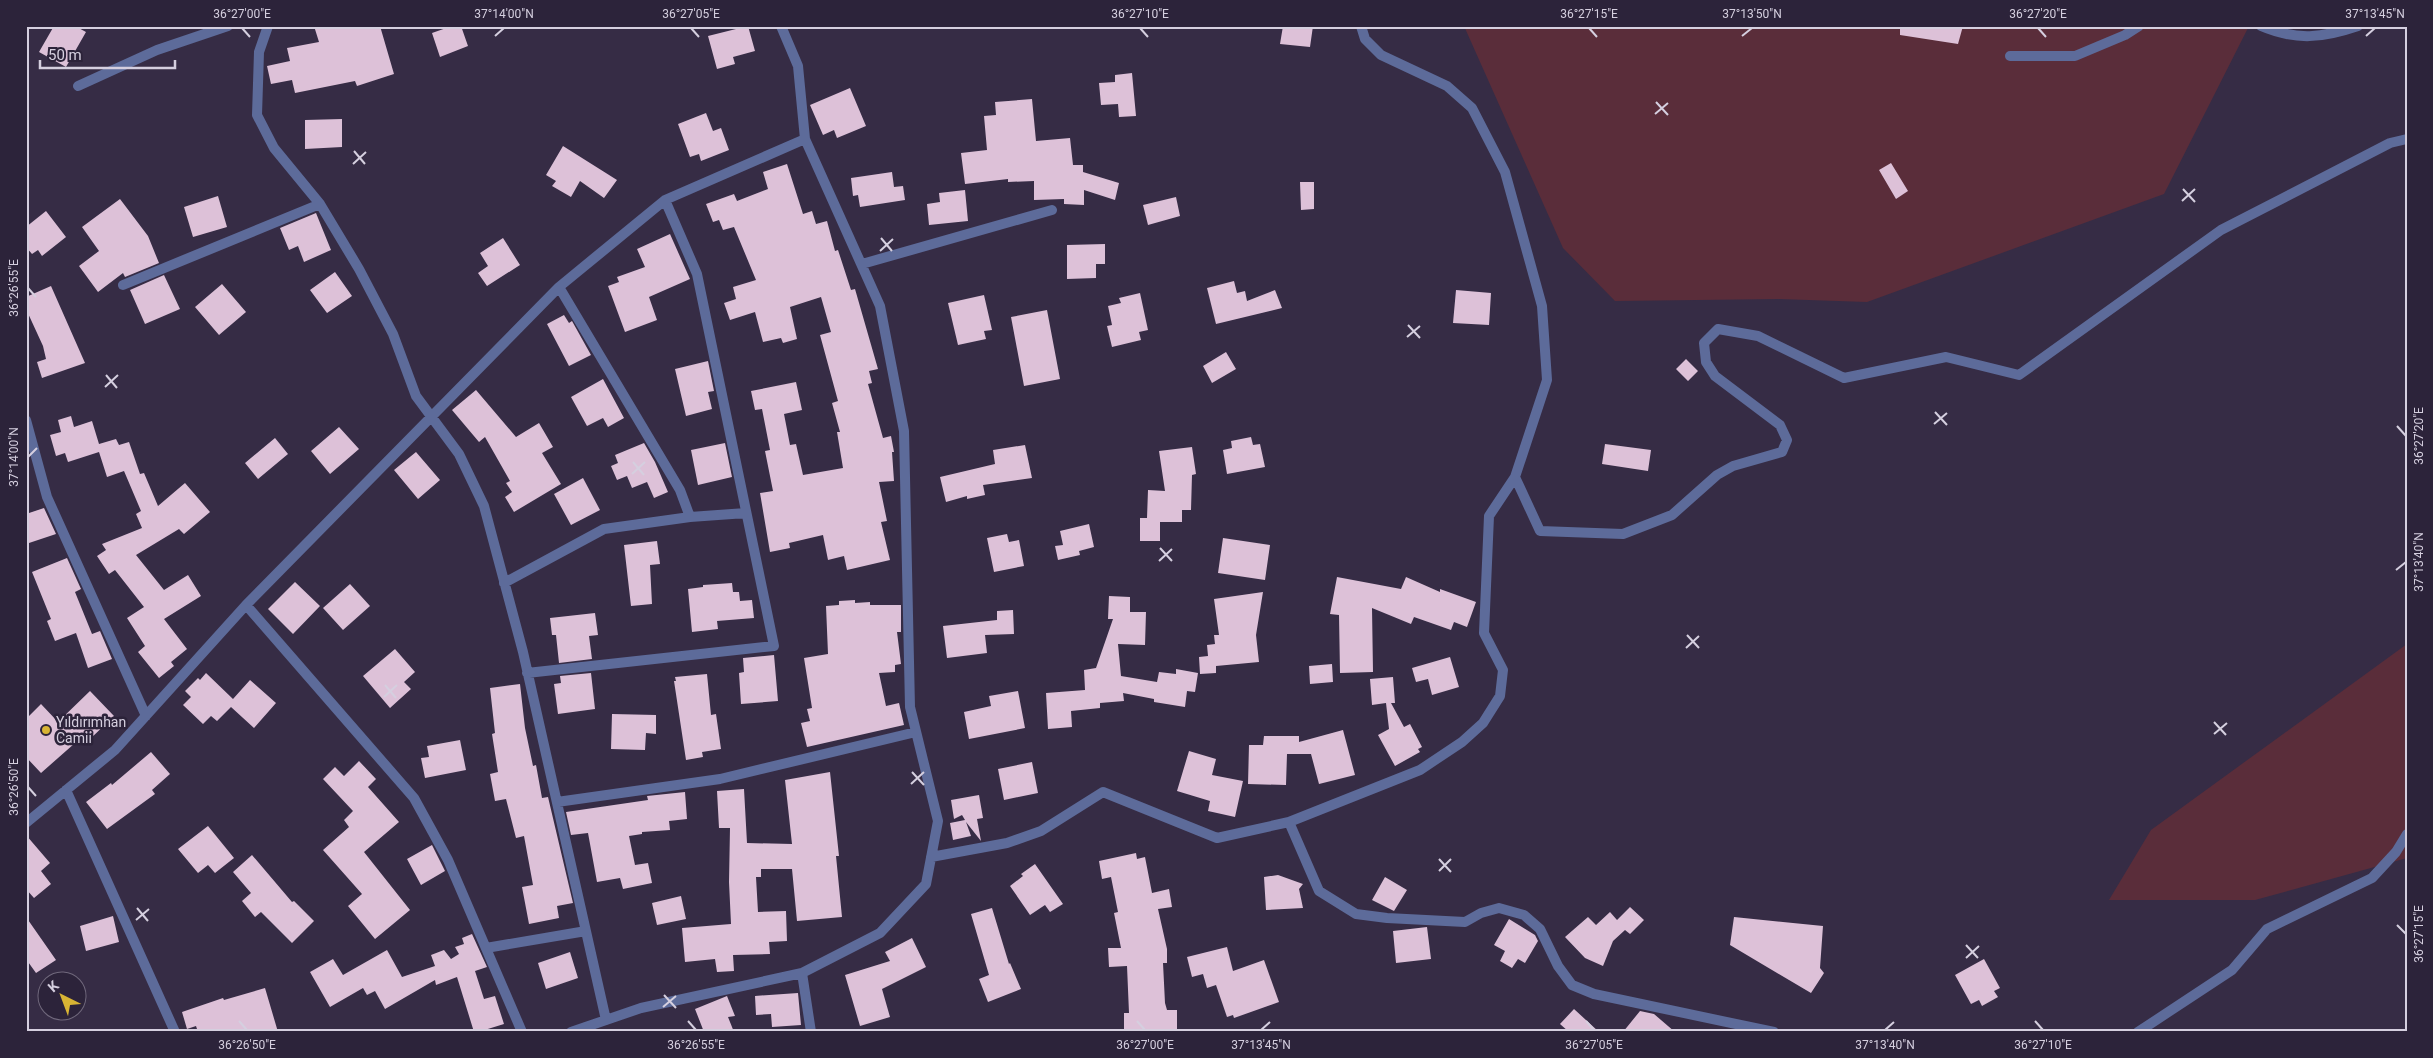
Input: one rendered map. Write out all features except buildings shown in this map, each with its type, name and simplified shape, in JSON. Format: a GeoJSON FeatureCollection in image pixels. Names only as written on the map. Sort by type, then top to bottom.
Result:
{"type":"FeatureCollection","features":[{"type":"Feature","properties":{"kind":"street"},"geometry":{"type":"LineString","coordinates":[[78,86],[157,50],[228,26]]}},
{"type":"Feature","properties":{"kind":"street"},"geometry":{"type":"LineString","coordinates":[[268,26],[259,52],[258,115],[274,148],[320,204],[359,269],[393,334],[416,396],[433,416],[459,454],[484,506],[527,673],[606,1020]]}},
{"type":"Feature","properties":{"kind":"street"},"geometry":{"type":"LineString","coordinates":[[931,858],[1007,843],[1041,831],[1103,792],[1217,838],[1290,822],[1420,770],[1462,742],[1483,723],[1500,696],[1503,670],[1484,633],[1489,516],[1515,477],[1547,380],[1542,306],[1505,172],[1472,108],[1447,86],[1381,55],[1365,39],[1361,26]]}},
{"type":"Feature","properties":{"kind":"street"},"geometry":{"type":"LineString","coordinates":[[2010,56],[2075,56],[2125,35],[2139,26]]}},
{"type":"Feature","properties":{"kind":"street"},"geometry":{"type":"LineString","coordinates":[[2261,26],[2282,35],[2330,36],[2358,26]]}},
{"type":"Feature","properties":{"kind":"street"},"geometry":{"type":"LineString","coordinates":[[571,1032],[583,1030],[641,1008],[802,973],[880,934],[926,884],[938,821],[910,707],[904,432],[880,306],[805,139],[798,66],[785,27]]}},
{"type":"Feature","properties":{"kind":"street"},"geometry":{"type":"LineString","coordinates":[[1515,477],[1540,530],[1623,534],[1672,515],[1717,475],[1733,466],[1782,452],[1787,440],[1780,425],[1715,376],[1706,362],[1704,343],[1718,329],[1758,336],[1844,378],[1946,357],[2019,375],[2220,230],[2390,143],[2407,138]]}},
{"type":"Feature","properties":{"kind":"street"},"geometry":{"type":"LineString","coordinates":[[26,823],[115,750],[246,606],[559,287],[665,200],[805,139]]}},
{"type":"Feature","properties":{"kind":"street"},"geometry":{"type":"LineString","coordinates":[[527,673],[774,646],[697,274],[665,200]]}},
{"type":"Feature","properties":{"kind":"street"},"geometry":{"type":"LineString","coordinates":[[123,286],[320,204]]}},
{"type":"Feature","properties":{"kind":"street"},"geometry":{"type":"LineString","coordinates":[[862,264],[1052,210]]}},
{"type":"Feature","properties":{"kind":"street"},"geometry":{"type":"LineString","coordinates":[[559,287],[680,490],[690,517]]}},
{"type":"Feature","properties":{"kind":"street"},"geometry":{"type":"LineString","coordinates":[[26,420],[47,497],[146,716]]}},
{"type":"Feature","properties":{"kind":"street"},"geometry":{"type":"LineString","coordinates":[[504,583],[604,529],[690,517],[746,514]]}},
{"type":"Feature","properties":{"kind":"street"},"geometry":{"type":"LineString","coordinates":[[246,606],[414,798],[448,860],[522,1032]]}},
{"type":"Feature","properties":{"kind":"street"},"geometry":{"type":"LineString","coordinates":[[557,802],[720,779],[916,732]]}},
{"type":"Feature","properties":{"kind":"street"},"geometry":{"type":"LineString","coordinates":[[66,790],[175,1032]]}},
{"type":"Feature","properties":{"kind":"street"},"geometry":{"type":"LineString","coordinates":[[1290,822],[1319,891],[1356,914],[1387,918],[1465,922],[1481,913],[1499,908],[1524,915],[1540,928],[1558,966],[1572,985],[1594,994],[1774,1032]]}},
{"type":"Feature","properties":{"kind":"street"},"geometry":{"type":"LineString","coordinates":[[2138,1032],[2232,970],[2267,929],[2372,878],[2396,852],[2407,834]]}},
{"type":"Feature","properties":{"kind":"street"},"geometry":{"type":"LineString","coordinates":[[486,948],[586,930]]}},
{"type":"Feature","properties":{"kind":"street"},"geometry":{"type":"LineString","coordinates":[[802,973],[811,1032]]}},
{"type":"Feature","properties":{"kind":"shaded area"},"geometry":{"type":"Polygon","coordinates":[[[1464,26],[2249,26],[2164,194],[1867,302],[1779,299],[1615,301],[1563,248],[1464,26]]]}},
{"type":"Feature","properties":{"kind":"shaded area"},"geometry":{"type":"Polygon","coordinates":[[[2407,644],[2407,858],[2255,900],[2109,900],[2151,830],[2407,644]]]}},
{"type":"Feature","properties":{"kind":"place","name":"Yıldırımhan Camii"},"geometry":{"type":"Point","coordinates":[46,730]}}]}
